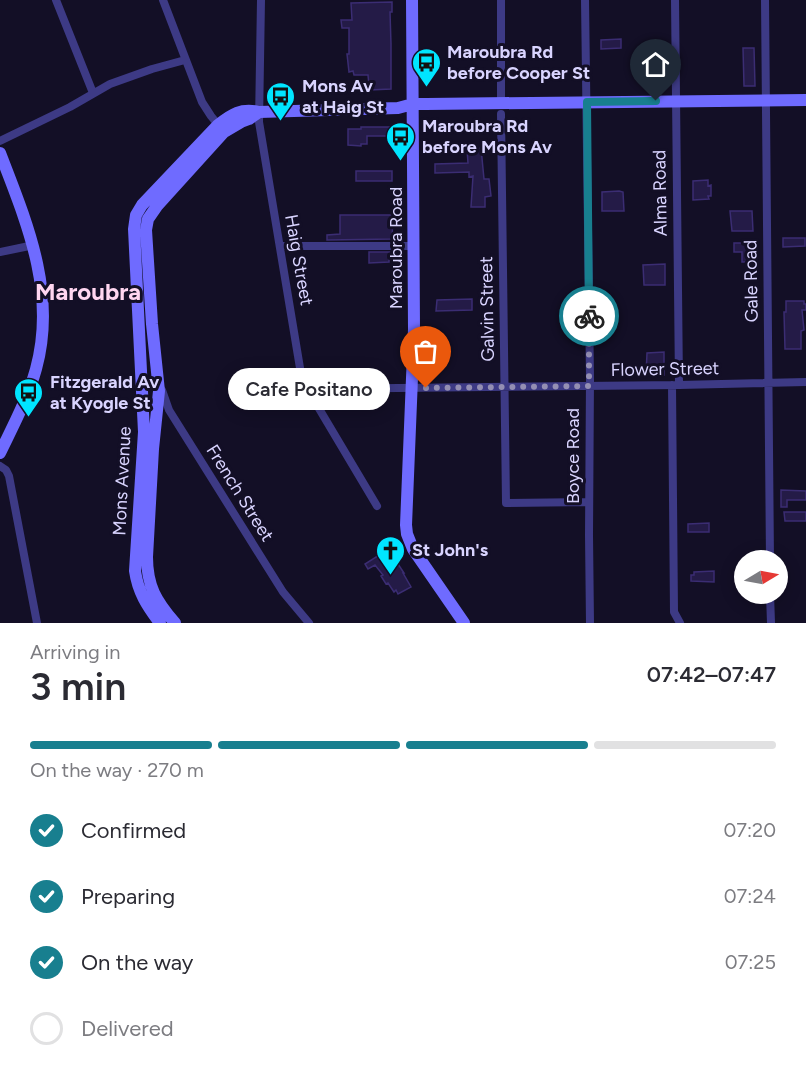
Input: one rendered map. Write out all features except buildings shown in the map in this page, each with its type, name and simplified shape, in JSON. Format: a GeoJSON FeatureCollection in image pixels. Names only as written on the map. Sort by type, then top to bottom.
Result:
{"type":"FeatureCollection","features":[{"type":"Feature","properties":{"kind":"street"},"geometry":{"type":"LineString","coordinates":[[56,0],[93,93]]}},
{"type":"Feature","properties":{"kind":"street"},"geometry":{"type":"LineString","coordinates":[[163,0],[202,102],[221,128]]}},
{"type":"Feature","properties":{"kind":"street","name":"Haig Street"},"geometry":{"type":"LineString","coordinates":[[261,0],[259,112],[266,170],[302,380],[377,506]]}},
{"type":"Feature","properties":{"kind":"street","name":"Maroubra Road"},"geometry":{"type":"LineString","coordinates":[[412,0],[414,328],[407,534],[413,549],[464,623]]}},
{"type":"Feature","properties":{"kind":"street","name":"Galvin Street"},"geometry":{"type":"LineString","coordinates":[[501,0],[506,503],[590,502]]}},
{"type":"Feature","properties":{"kind":"street","name":"Boyce Road"},"geometry":{"type":"LineString","coordinates":[[585,0],[590,623]]}},
{"type":"Feature","properties":{"kind":"street","name":"Alma Road"},"geometry":{"type":"LineString","coordinates":[[675,0],[674,612],[680,623]]}},
{"type":"Feature","properties":{"kind":"street","name":"Gale Road"},"geometry":{"type":"LineString","coordinates":[[765,0],[770,550]]}},
{"type":"Feature","properties":{"kind":"street"},"geometry":{"type":"LineString","coordinates":[[0,141],[70,107],[110,84],[185,60]]}},
{"type":"Feature","properties":{"kind":"street","name":"Mons Avenue"},"geometry":{"type":"LineString","coordinates":[[176,623],[159,604],[149,582],[147,565],[158,372],[146,230],[148,219],[157,206],[228,117],[248,110],[259,112],[398,108],[413,105],[501,108],[587,102],[806,100]]}},
{"type":"Feature","properties":{"kind":"street","name":"Mons Avenue"},"geometry":{"type":"LineString","coordinates":[[160,623],[142,598],[135,571],[144,422],[134,229],[136,215],[149,196],[221,128]]}},
{"type":"Feature","properties":{"kind":"street"},"geometry":{"type":"LineString","coordinates":[[0,153],[33,245],[41,283],[43,309],[42,341],[33,380],[0,453]]}},
{"type":"Feature","properties":{"kind":"street"},"geometry":{"type":"LineString","coordinates":[[0,252],[33,245]]}},
{"type":"Feature","properties":{"kind":"street"},"geometry":{"type":"LineString","coordinates":[[280,246],[413,246]]}},
{"type":"Feature","properties":{"kind":"street","name":"French Street"},"geometry":{"type":"LineString","coordinates":[[158,372],[163,396],[170,410],[277,583],[309,623]]}},
{"type":"Feature","properties":{"kind":"street","name":"Flower Street"},"geometry":{"type":"LineString","coordinates":[[308,389],[676,386],[806,382]]}},
{"type":"Feature","properties":{"kind":"street"},"geometry":{"type":"LineString","coordinates":[[0,466],[9,476],[38,623]]}},
{"type":"Feature","properties":{"kind":"street"},"geometry":{"type":"LineString","coordinates":[[770,604],[771,623]]}},
{"type":"Feature","properties":{"kind":"way so far"},"geometry":{"type":"LineString","coordinates":[[426,388],[589,386],[589,316]]}},
{"type":"Feature","properties":{"kind":"place","name":"Maroubra Rd before Cooper St"},"geometry":{"type":"Point","coordinates":[426,88]}},
{"type":"Feature","properties":{"kind":"place","name":"Mons Av at Haig St"},"geometry":{"type":"Point","coordinates":[281,122]}},
{"type":"Feature","properties":{"kind":"place","name":"Maroubra Rd before Mons Av"},"geometry":{"type":"Point","coordinates":[401,162]}},
{"type":"Feature","properties":{"kind":"place","name":"Cafe Positano"},"geometry":{"type":"Point","coordinates":[426,388]}},
{"type":"Feature","properties":{"kind":"place","name":"Fitzgerald Av at Kyogle St"},"geometry":{"type":"Point","coordinates":[29,418]}},
{"type":"Feature","properties":{"kind":"place","name":"St John's"},"geometry":{"type":"Point","coordinates":[391,576]}},
{"type":"Feature","properties":{"kind":"district","name":"Maroubra"},"geometry":{"type":"Point","coordinates":[88,292]}},
{"type":"Feature","properties":{"kind":"route"},"geometry":{"type":"LineString","coordinates":[[589,316],[587,102],[656,101]]}}]}
